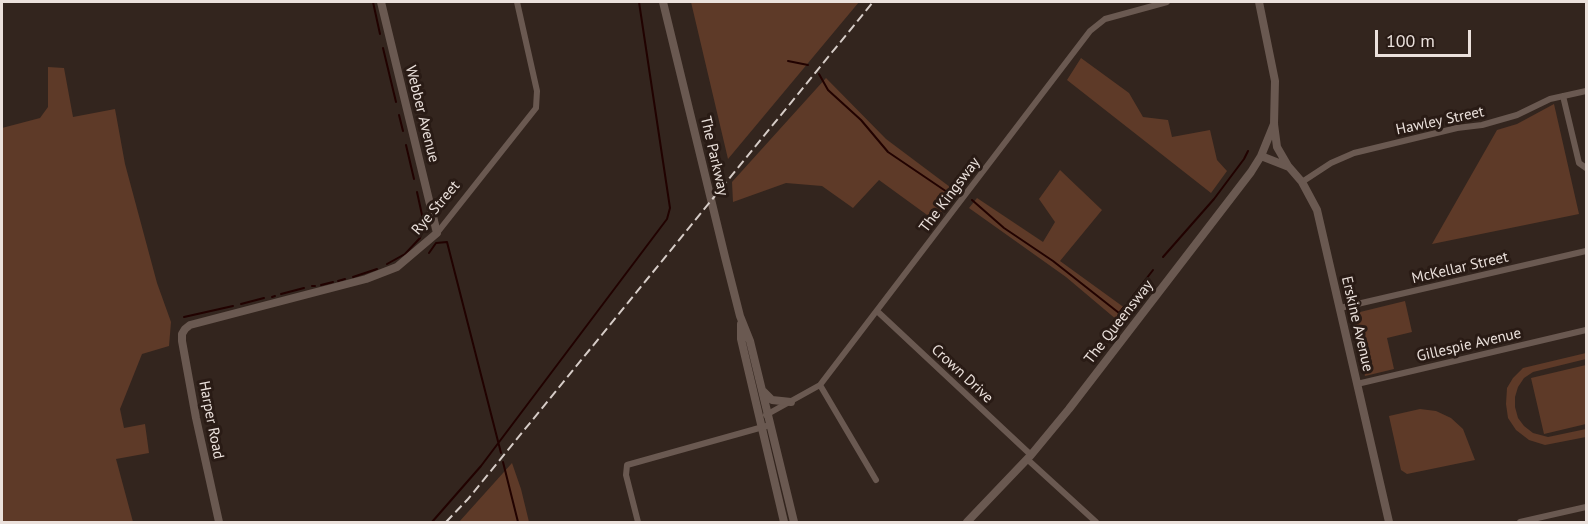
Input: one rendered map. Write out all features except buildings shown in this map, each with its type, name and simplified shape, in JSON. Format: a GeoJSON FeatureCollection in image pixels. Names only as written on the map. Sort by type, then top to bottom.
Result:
{"type":"FeatureCollection","features":[{"type":"Feature","properties":{"kind":"main road","name":"The Parkway"},"geometry":{"type":"LineString","coordinates":[[663,2],[710,201],[762,389],[764,421],[784,522]]}},
{"type":"Feature","properties":{"kind":"main road","name":"The Parkway"},"geometry":{"type":"LineString","coordinates":[[740,316],[741,339],[794,522]]}},
{"type":"Feature","properties":{"kind":"main road"},"geometry":{"type":"LineString","coordinates":[[762,389],[772,400],[791,402]]}},
{"type":"Feature","properties":{"kind":"street","name":"Webber Avenue"},"geometry":{"type":"LineString","coordinates":[[381,2],[437,233]]}},
{"type":"Feature","properties":{"kind":"street","name":"Rye Street"},"geometry":{"type":"LineString","coordinates":[[190,325],[366,279],[397,267],[437,233],[536,108],[537,91],[517,2]]}},
{"type":"Feature","properties":{"kind":"street","name":"The Kingsway"},"geometry":{"type":"LineString","coordinates":[[638,522],[626,475],[627,465],[764,421],[820,385],[1090,31],[1105,19],[1167,2]]}},
{"type":"Feature","properties":{"kind":"street"},"geometry":{"type":"LineString","coordinates":[[1259,2],[1275,81],[1274,124],[1277,147],[1289,167]]}},
{"type":"Feature","properties":{"kind":"street","name":"Hawley Street"},"geometry":{"type":"LineString","coordinates":[[1302,182],[1331,163],[1354,153],[1517,115],[1542,102],[1587,91]]}},
{"type":"Feature","properties":{"kind":"street"},"geometry":{"type":"LineString","coordinates":[[1563,96],[1579,163],[1587,168]]}},
{"type":"Feature","properties":{"kind":"street","name":"The Queensway"},"geometry":{"type":"LineString","coordinates":[[967,522],[1029,457],[1070,409],[1262,156],[1274,124]]}},
{"type":"Feature","properties":{"kind":"street","name":"Erskine Avenue"},"geometry":{"type":"LineString","coordinates":[[1262,156],[1289,167],[1302,182],[1317,210],[1389,522]]}},
{"type":"Feature","properties":{"kind":"street","name":"McKellar Street"},"geometry":{"type":"LineString","coordinates":[[1340,308],[1587,251]]}},
{"type":"Feature","properties":{"kind":"street","name":"Crown Drive"},"geometry":{"type":"LineString","coordinates":[[877,311],[1096,522]]}},
{"type":"Feature","properties":{"kind":"street","name":"Harper Road"},"geometry":{"type":"LineString","coordinates":[[190,325],[182,334],[182,341],[219,522]]}},
{"type":"Feature","properties":{"kind":"street","name":"Gillespie Avenue"},"geometry":{"type":"LineString","coordinates":[[1357,384],[1587,330]]}},
{"type":"Feature","properties":{"kind":"street"},"geometry":{"type":"LineString","coordinates":[[820,385],[876,480]]}},
{"type":"Feature","properties":{"kind":"street"},"geometry":{"type":"LineString","coordinates":[[1520,522],[1587,507]]}},
{"type":"Feature","properties":{"kind":"shaded area"},"geometry":{"type":"Polygon","coordinates":[[[691,2],[859,2],[728,159],[691,2]]]}},
{"type":"Feature","properties":{"kind":"shaded area"},"geometry":{"type":"Polygon","coordinates":[[[1081,58],[1129,93],[1143,117],[1168,120],[1172,137],[1210,130],[1217,160],[1227,171],[1211,193],[1067,80],[1081,58]]]}},
{"type":"Feature","properties":{"kind":"shaded area"},"geometry":{"type":"Polygon","coordinates":[[[48,67],[64,68],[73,117],[115,109],[125,164],[157,283],[171,322],[169,346],[142,354],[120,409],[124,428],[145,424],[149,453],[116,459],[133,522],[2,522],[2,128],[40,118],[48,107],[48,67]]]}},
{"type":"Feature","properties":{"kind":"shaded area"},"geometry":{"type":"Polygon","coordinates":[[[826,78],[886,139],[958,193],[934,220],[879,180],[853,208],[822,186],[786,183],[733,202],[732,182],[826,78]]]}},
{"type":"Feature","properties":{"kind":"shaded area"},"geometry":{"type":"Polygon","coordinates":[[[1554,104],[1579,214],[1432,244],[1497,130],[1517,124],[1554,104]]]}},
{"type":"Feature","properties":{"kind":"shaded area"},"geometry":{"type":"Polygon","coordinates":[[[1060,170],[1102,210],[1060,261],[1129,311],[1117,320],[1066,277],[969,208],[977,198],[1043,242],[1055,222],[1039,199],[1060,170]]]}},
{"type":"Feature","properties":{"kind":"shaded area"},"geometry":{"type":"Polygon","coordinates":[[[1405,301],[1412,332],[1387,338],[1394,369],[1365,376],[1351,321],[1356,313],[1405,301]]]}},
{"type":"Feature","properties":{"kind":"shaded area"},"geometry":{"type":"Polygon","coordinates":[[[1586,353],[1586,359],[1533,372],[1524,378],[1518,387],[1515,407],[1518,418],[1533,433],[1548,437],[1586,429],[1586,437],[1545,445],[1529,440],[1516,430],[1508,418],[1506,404],[1507,388],[1513,378],[1523,368],[1586,353]]]}},
{"type":"Feature","properties":{"kind":"shaded area"},"geometry":{"type":"Polygon","coordinates":[[[1586,365],[1586,424],[1544,434],[1531,378],[1586,365]]]}},
{"type":"Feature","properties":{"kind":"shaded area"},"geometry":{"type":"Polygon","coordinates":[[[1420,409],[1436,411],[1451,418],[1463,429],[1475,460],[1407,474],[1401,470],[1389,416],[1420,409]]]}},
{"type":"Feature","properties":{"kind":"shaded area"},"geometry":{"type":"Polygon","coordinates":[[[512,463],[529,522],[459,522],[512,463]]]}},
{"type":"Feature","properties":{"kind":"waterway"},"geometry":{"type":"LineString","coordinates":[[373,2],[380,34]]}},
{"type":"Feature","properties":{"kind":"waterway"},"geometry":{"type":"LineString","coordinates":[[432,522],[481,466],[667,219],[670,208],[639,2]]}},
{"type":"Feature","properties":{"kind":"waterway"},"geometry":{"type":"LineString","coordinates":[[383,48],[396,102]]}},
{"type":"Feature","properties":{"kind":"waterway"},"geometry":{"type":"LineString","coordinates":[[788,61],[808,65]]}},
{"type":"Feature","properties":{"kind":"waterway"},"geometry":{"type":"LineString","coordinates":[[819,74],[828,90],[861,120],[888,152],[953,196]]}},
{"type":"Feature","properties":{"kind":"waterway"},"geometry":{"type":"LineString","coordinates":[[399,115],[403,131]]}},
{"type":"Feature","properties":{"kind":"waterway"},"geometry":{"type":"LineString","coordinates":[[406,145],[414,179]]}},
{"type":"Feature","properties":{"kind":"waterway"},"geometry":{"type":"LineString","coordinates":[[1163,257],[1214,199],[1248,151]]}},
{"type":"Feature","properties":{"kind":"waterway"},"geometry":{"type":"LineString","coordinates":[[387,264],[405,254],[420,238],[424,224],[417,192]]}},
{"type":"Feature","properties":{"kind":"waterway"},"geometry":{"type":"LineString","coordinates":[[972,200],[1004,228],[1053,261],[1119,313],[1124,307]]}},
{"type":"Feature","properties":{"kind":"waterway"},"geometry":{"type":"LineString","coordinates":[[429,253],[436,243],[447,242],[501,453]]}},
{"type":"Feature","properties":{"kind":"waterway"},"geometry":{"type":"LineString","coordinates":[[353,277],[377,269]]}},
{"type":"Feature","properties":{"kind":"waterway"},"geometry":{"type":"LineString","coordinates":[[1133,296],[1153,270]]}},
{"type":"Feature","properties":{"kind":"waterway"},"geometry":{"type":"LineString","coordinates":[[338,281],[345,279]]}},
{"type":"Feature","properties":{"kind":"waterway"},"geometry":{"type":"LineString","coordinates":[[321,285],[333,282]]}},
{"type":"Feature","properties":{"kind":"waterway"},"geometry":{"type":"LineString","coordinates":[[281,294],[304,288]]}},
{"type":"Feature","properties":{"kind":"waterway"},"geometry":{"type":"LineString","coordinates":[[241,304],[264,298]]}},
{"type":"Feature","properties":{"kind":"waterway"},"geometry":{"type":"LineString","coordinates":[[184,317],[233,306]]}},
{"type":"Feature","properties":{"kind":"waterway"},"geometry":{"type":"LineString","coordinates":[[503,462],[518,522]]}},
{"type":"Feature","properties":{"kind":"railway"},"geometry":{"type":"LineString","coordinates":[[446,522],[468,499],[873,2]]}}]}
